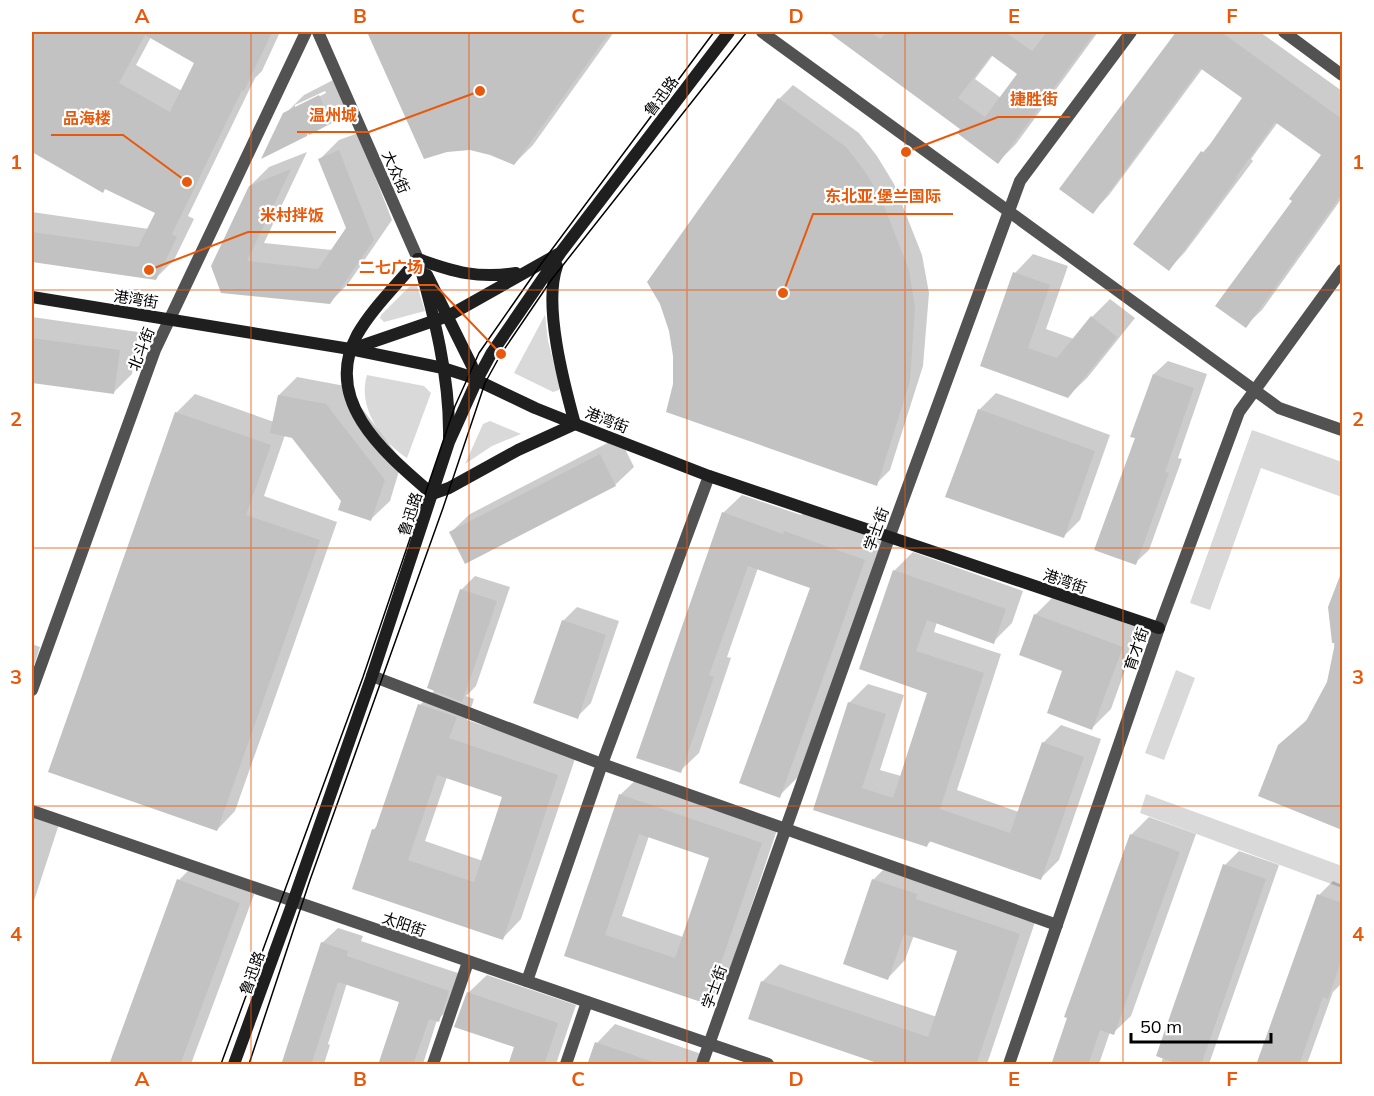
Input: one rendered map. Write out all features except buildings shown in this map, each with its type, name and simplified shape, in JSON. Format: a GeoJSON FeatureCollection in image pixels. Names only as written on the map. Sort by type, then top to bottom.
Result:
{"type":"FeatureCollection","features":[{"type":"Feature","properties":{"kind":"main road","name":"鲁迅路"},"geometry":{"type":"LineString","coordinates":[[234,1065],[372,676],[449,442],[477,380],[491,354],[561,252],[729,32]]}},
{"type":"Feature","properties":{"kind":"main road"},"geometry":{"type":"LineString","coordinates":[[418,259],[369,317],[350,349],[346,372],[348,391],[354,407],[368,430],[388,455],[432,494],[449,489],[507,455],[575,424],[567,396],[552,307],[552,279],[561,252]]}},
{"type":"Feature","properties":{"kind":"main road"},"geometry":{"type":"LineString","coordinates":[[350,349],[448,316],[561,252]]}},
{"type":"Feature","properties":{"kind":"main road"},"geometry":{"type":"LineString","coordinates":[[418,259],[460,273],[480,276],[495,277],[526,272]]}},
{"type":"Feature","properties":{"kind":"main road"},"geometry":{"type":"LineString","coordinates":[[418,259],[448,316],[477,380]]}},
{"type":"Feature","properties":{"kind":"main road"},"geometry":{"type":"LineString","coordinates":[[418,259],[435,321],[443,368],[449,407],[449,442]]}},
{"type":"Feature","properties":{"kind":"main road","name":"港湾街"},"geometry":{"type":"LineString","coordinates":[[32,297],[350,349],[443,368],[477,380],[535,408],[709,476],[1159,628]]}},
{"type":"Feature","properties":{"kind":"street","name":"北斗街"},"geometry":{"type":"LineString","coordinates":[[32,690],[155,350],[306,32]]}},
{"type":"Feature","properties":{"kind":"street","name":"大众街"},"geometry":{"type":"LineString","coordinates":[[318,32],[418,259]]}},
{"type":"Feature","properties":{"kind":"street"},"geometry":{"type":"LineString","coordinates":[[762,32],[1280,408],[1342,430]]}},
{"type":"Feature","properties":{"kind":"street","name":"学士街"},"geometry":{"type":"LineString","coordinates":[[702,1065],[889,537],[1020,181],[1131,32]]}},
{"type":"Feature","properties":{"kind":"street"},"geometry":{"type":"LineString","coordinates":[[1284,32],[1342,75]]}},
{"type":"Feature","properties":{"kind":"street","name":"育才街"},"geometry":{"type":"LineString","coordinates":[[1009,1065],[1159,628],[1239,412],[1342,270]]}},
{"type":"Feature","properties":{"kind":"street"},"geometry":{"type":"LineString","coordinates":[[527,981],[602,764],[709,476]]}},
{"type":"Feature","properties":{"kind":"street"},"geometry":{"type":"LineString","coordinates":[[372,676],[602,764],[1057,925]]}},
{"type":"Feature","properties":{"kind":"street","name":"太阳街"},"geometry":{"type":"LineString","coordinates":[[32,811],[768,1065]]}},
{"type":"Feature","properties":{"kind":"street"},"geometry":{"type":"LineString","coordinates":[[434,1065],[468,962]]}},
{"type":"Feature","properties":{"kind":"street"},"geometry":{"type":"LineString","coordinates":[[566,1065],[587,1002]]}},
{"type":"Feature","properties":{"kind":"shaded area"},"geometry":{"type":"Polygon","coordinates":[[[412,284],[417,286],[425,311],[384,322],[380,318],[381,315],[412,284]]]}},
{"type":"Feature","properties":{"kind":"shaded area"},"geometry":{"type":"Polygon","coordinates":[[[545,315],[548,341],[560,387],[559,390],[553,392],[514,373],[545,315]]]}},
{"type":"Feature","properties":{"kind":"shaded area"},"geometry":{"type":"Polygon","coordinates":[[[367,375],[424,386],[431,393],[407,458],[388,443],[368,411],[365,399],[367,375]]]}},
{"type":"Feature","properties":{"kind":"shaded area"},"geometry":{"type":"Polygon","coordinates":[[[490,421],[521,434],[492,446],[465,464],[483,424],[490,421]]]}},
{"type":"Feature","properties":{"kind":"shaded area"},"geometry":{"type":"Polygon","coordinates":[[[1252,430],[1342,462],[1342,497],[1261,468],[1210,610],[1190,603],[1252,430]]]}},
{"type":"Feature","properties":{"kind":"shaded area"},"geometry":{"type":"Polygon","coordinates":[[[1176,670],[1195,678],[1164,760],[1145,753],[1176,670]]]}},
{"type":"Feature","properties":{"kind":"shaded area"},"geometry":{"type":"Polygon","coordinates":[[[1146,794],[1342,866],[1342,888],[1140,813],[1146,794]]]}},
{"type":"Feature","properties":{"kind":"tram line"},"geometry":{"type":"LineString","coordinates":[[221,1064],[363,677],[455,406],[479,353],[541,264],[714,32]]}},
{"type":"Feature","properties":{"kind":"tram line"},"geometry":{"type":"LineString","coordinates":[[249,1064],[310,880],[443,508],[485,383],[501,354],[552,279],[747,32]]}},
{"type":"Feature","properties":{"kind":"place","name":"温州城"},"geometry":{"type":"Point","coordinates":[480,91]}},
{"type":"Feature","properties":{"kind":"place","name":"捷胜街"},"geometry":{"type":"Point","coordinates":[906,152]}},
{"type":"Feature","properties":{"kind":"place","name":"品海楼"},"geometry":{"type":"Point","coordinates":[187,182]}},
{"type":"Feature","properties":{"kind":"place","name":"米村拌饭"},"geometry":{"type":"Point","coordinates":[149,270]}},
{"type":"Feature","properties":{"kind":"place","name":"东北亚·堡兰国际"},"geometry":{"type":"Point","coordinates":[783,293]}},
{"type":"Feature","properties":{"kind":"place","name":"二七广场"},"geometry":{"type":"Point","coordinates":[501,354]}}]}
